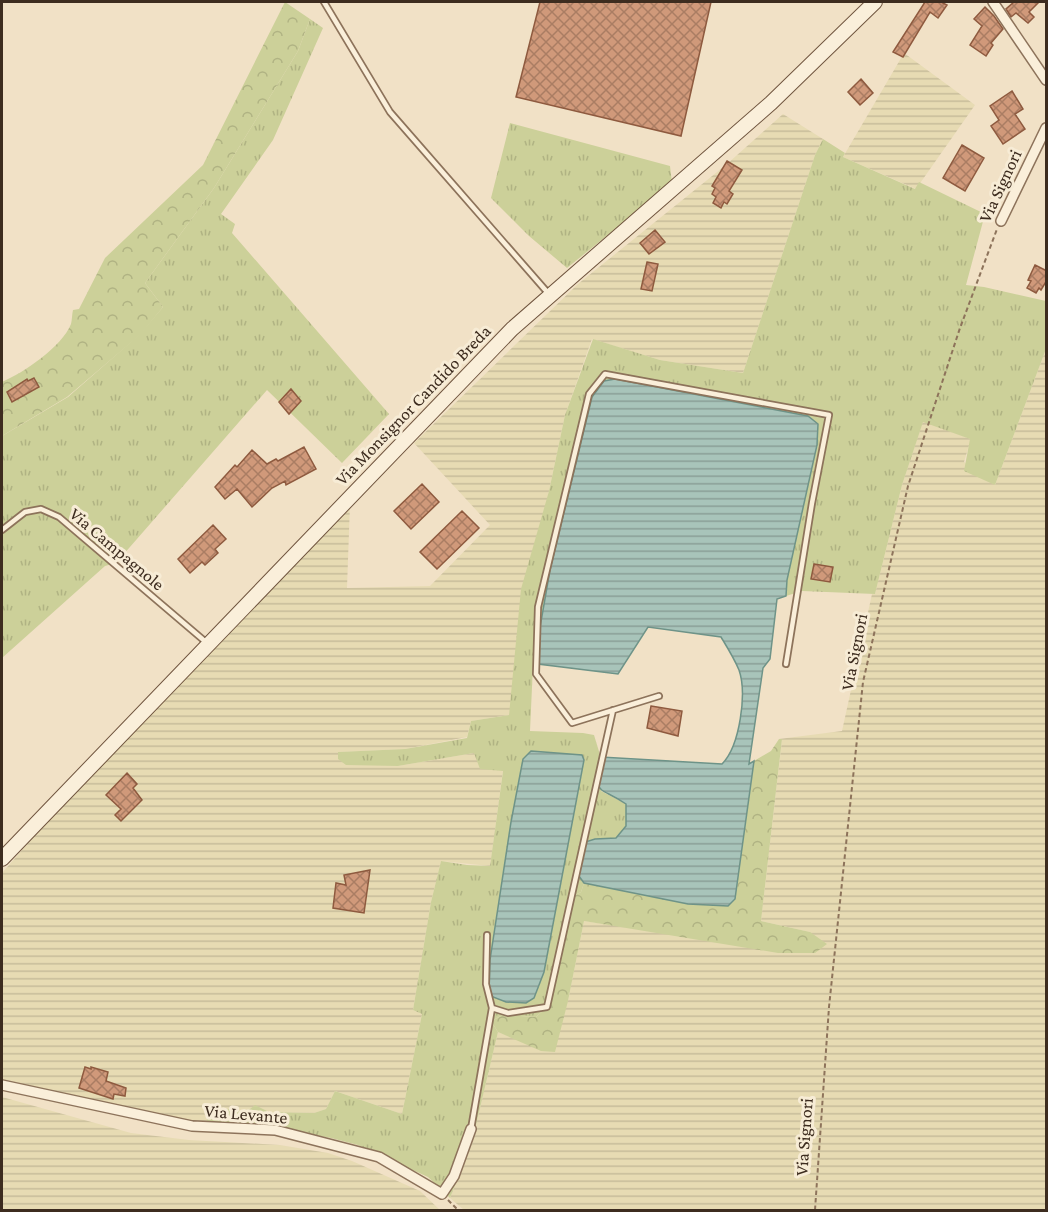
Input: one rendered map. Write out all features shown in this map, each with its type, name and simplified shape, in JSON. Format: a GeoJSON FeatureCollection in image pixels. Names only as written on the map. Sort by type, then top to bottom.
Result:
{"type":"FeatureCollection","features":[{"type":"Feature","properties":{"kind":"main road","name":"Via Monsignor Candido Breda"},"geometry":{"type":"LineString","coordinates":[[2,859],[512,329],[771,104],[875,2]]}},
{"type":"Feature","properties":{"kind":"street"},"geometry":{"type":"LineString","coordinates":[[993,2],[1047,80]]}},
{"type":"Feature","properties":{"kind":"street","name":"Via Signori"},"geometry":{"type":"LineString","coordinates":[[1000,220],[1047,128]]}},
{"type":"Feature","properties":{"kind":"street","name":"Via Levante"},"geometry":{"type":"LineString","coordinates":[[2,1085],[192,1126],[275,1130],[379,1157],[442,1194]]}},
{"type":"Feature","properties":{"kind":"street"},"geometry":{"type":"LineString","coordinates":[[442,1194],[454,1176],[471,1129]]}},
{"type":"Feature","properties":{"kind":"lane"},"geometry":{"type":"LineString","coordinates":[[324,2],[390,112],[550,295]]}},
{"type":"Feature","properties":{"kind":"lane"},"geometry":{"type":"LineString","coordinates":[[659,696],[572,723],[536,674],[538,607],[590,394],[605,374],[829,415],[786,664]]}},
{"type":"Feature","properties":{"kind":"lane","name":"Via Campagnole"},"geometry":{"type":"LineString","coordinates":[[2,530],[25,512],[41,508],[59,517],[209,644]]}},
{"type":"Feature","properties":{"kind":"lane"},"geometry":{"type":"LineString","coordinates":[[492,1008],[508,1013],[547,1007],[613,710]]}},
{"type":"Feature","properties":{"kind":"lane"},"geometry":{"type":"LineString","coordinates":[[471,1129],[492,1008],[486,984],[487,935]]}},
{"type":"Feature","properties":{"kind":"path","name":"Via Signori"},"geometry":{"type":"LineString","coordinates":[[815,1210],[829,1007],[863,682],[908,486],[960,328],[1000,220]]}},
{"type":"Feature","properties":{"kind":"path"},"geometry":{"type":"LineString","coordinates":[[442,1194],[458,1210]]}},
{"type":"Feature","properties":{"kind":"shaded area"},"geometry":{"type":"Polygon","coordinates":[[[904,53],[975,105],[916,189],[843,157],[904,53]]]}},
{"type":"Feature","properties":{"kind":"shaded area"},"geometry":{"type":"Polygon","coordinates":[[[783,114],[823,139],[815,155],[743,373],[660,360],[592,339],[565,415],[509,715],[471,721],[467,737],[405,749],[338,752],[398,766],[474,753],[503,770],[490,866],[441,861],[431,902],[413,1010],[422,1014],[402,1114],[335,1091],[326,1109],[314,1113],[269,1112],[255,1106],[245,1113],[234,1109],[206,1124],[157,1120],[2,1080],[2,873],[63,803],[350,504],[347,588],[430,586],[490,525],[414,443],[578,284],[727,164],[783,114]]]}},
{"type":"Feature","properties":{"kind":"shaded area"},"geometry":{"type":"Polygon","coordinates":[[[1046,349],[1046,1210],[464,1210],[450,1198],[472,1142],[498,1032],[514,1038],[568,1001],[584,921],[631,928],[810,932],[761,921],[782,740],[779,739],[842,731],[872,594],[875,594],[902,485],[923,421],[971,439],[964,462],[995,485],[1046,349]]]}},
{"type":"Feature","properties":{"kind":"shaded area"},"geometry":{"type":"Polygon","coordinates":[[[2,1097],[131,1133],[189,1140],[280,1145],[328,1153],[420,1191],[440,1210],[2,1210],[2,1097]]]}},
{"type":"Feature","properties":{"kind":"green space"},"geometry":{"type":"Polygon","coordinates":[[[285,2],[310,19],[298,51],[214,188],[145,283],[163,307],[141,334],[67,397],[2,436],[2,382],[31,366],[59,342],[71,324],[73,310],[79,309],[105,258],[203,165],[285,2]]]}},
{"type":"Feature","properties":{"kind":"green space"},"geometry":{"type":"Polygon","coordinates":[[[310,19],[323,28],[273,140],[221,214],[235,224],[232,233],[389,414],[342,463],[267,390],[116,563],[105,566],[2,658],[2,436],[68,397],[140,334],[163,307],[145,283],[214,188],[298,51],[310,19]]]}},
{"type":"Feature","properties":{"kind":"green space"},"geometry":{"type":"Polygon","coordinates":[[[510,123],[670,166],[672,183],[567,268],[529,236],[491,198],[510,123]]]}},
{"type":"Feature","properties":{"kind":"green space"},"geometry":{"type":"Polygon","coordinates":[[[823,139],[845,153],[843,157],[915,189],[919,182],[985,214],[966,285],[1046,301],[1046,349],[995,485],[964,471],[970,439],[923,422],[902,485],[875,594],[802,591],[786,596],[787,580],[592,397],[550,571],[539,633],[538,664],[533,665],[530,731],[594,735],[601,758],[601,791],[626,804],[626,826],[616,839],[595,839],[577,872],[584,883],[581,892],[573,896],[561,932],[549,1005],[536,1017],[503,1015],[491,1021],[498,1032],[472,1142],[450,1198],[428,1177],[358,1145],[283,1129],[206,1124],[214,1110],[234,1109],[245,1113],[255,1105],[269,1112],[314,1113],[326,1109],[335,1091],[402,1114],[422,1014],[413,1010],[431,902],[441,861],[490,866],[503,771],[480,769],[474,753],[398,766],[346,765],[338,759],[338,752],[405,749],[467,738],[471,721],[509,715],[521,589],[549,491],[565,415],[593,339],[660,360],[743,373],[815,155],[823,139]],[[582,755],[523,759],[490,960],[534,998],[544,972],[584,761],[582,755]]]}},
{"type":"Feature","properties":{"kind":"green space"},"geometry":{"type":"Polygon","coordinates":[[[779,739],[782,739],[761,921],[810,932],[827,944],[815,953],[778,953],[584,921],[555,1052],[541,1051],[498,1032],[491,1021],[503,1015],[536,1017],[549,1005],[561,932],[573,896],[581,892],[584,883],[688,904],[728,906],[735,899],[754,761],[771,751],[779,739]]]}},
{"type":"Feature","properties":{"kind":"water"},"geometry":{"type":"Polygon","coordinates":[[[615,379],[808,416],[818,424],[817,445],[787,580],[786,596],[777,599],[770,659],[763,668],[749,764],[754,761],[735,899],[728,906],[688,904],[584,883],[576,872],[582,843],[595,839],[616,838],[626,826],[626,804],[603,791],[598,785],[601,757],[722,764],[733,745],[742,705],[739,670],[721,637],[648,627],[618,674],[538,664],[539,633],[550,570],[592,397],[604,381],[615,379]]]}},
{"type":"Feature","properties":{"kind":"water"},"geometry":{"type":"Polygon","coordinates":[[[531,751],[582,755],[584,760],[544,972],[534,998],[526,1003],[506,1002],[493,997],[489,991],[490,960],[523,759],[531,751]]]}},
{"type":"Feature","properties":{"kind":"building"},"geometry":{"type":"Polygon","coordinates":[[[540,2],[711,2],[681,136],[516,97],[540,2]]]}},
{"type":"Feature","properties":{"kind":"building"},"geometry":{"type":"Polygon","coordinates":[[[925,2],[941,2],[947,5],[938,18],[930,12],[903,57],[893,52],[925,2]]]}},
{"type":"Feature","properties":{"kind":"building"},"geometry":{"type":"Polygon","coordinates":[[[1014,2],[1039,2],[1029,12],[1034,17],[1028,23],[1016,13],[1011,17],[1006,9],[1014,2]]]}},
{"type":"Feature","properties":{"kind":"building"},"geometry":{"type":"Polygon","coordinates":[[[985,7],[1003,29],[991,43],[993,45],[986,56],[970,45],[982,26],[974,19],[985,7]]]}},
{"type":"Feature","properties":{"kind":"building"},"geometry":{"type":"Polygon","coordinates":[[[861,79],[873,93],[860,105],[848,92],[861,79]]]}},
{"type":"Feature","properties":{"kind":"building"},"geometry":{"type":"Polygon","coordinates":[[[1012,91],[1023,109],[1015,114],[1025,129],[1003,144],[991,126],[999,120],[990,106],[1012,91]]]}},
{"type":"Feature","properties":{"kind":"building"},"geometry":{"type":"Polygon","coordinates":[[[962,145],[984,158],[965,191],[943,178],[962,145]]]}},
{"type":"Feature","properties":{"kind":"building"},"geometry":{"type":"Polygon","coordinates":[[[727,161],[742,170],[729,191],[733,194],[727,204],[724,202],[721,208],[713,203],[716,197],[712,194],[715,188],[712,186],[727,161]]]}},
{"type":"Feature","properties":{"kind":"building"},"geometry":{"type":"Polygon","coordinates":[[[655,230],[665,242],[649,254],[640,243],[655,230]]]}},
{"type":"Feature","properties":{"kind":"building"},"geometry":{"type":"Polygon","coordinates":[[[647,262],[658,264],[652,291],[641,289],[647,262]]]}},
{"type":"Feature","properties":{"kind":"building"},"geometry":{"type":"Polygon","coordinates":[[[1035,265],[1047,271],[1047,280],[1041,290],[1039,288],[1036,293],[1027,288],[1035,265]]]}},
{"type":"Feature","properties":{"kind":"building"},"geometry":{"type":"Polygon","coordinates":[[[34,378],[39,387],[12,402],[7,392],[27,379],[28,381],[34,378]]]}},
{"type":"Feature","properties":{"kind":"building"},"geometry":{"type":"Polygon","coordinates":[[[291,389],[301,401],[289,414],[279,402],[291,389]]]}},
{"type":"Feature","properties":{"kind":"building"},"geometry":{"type":"Polygon","coordinates":[[[304,447],[316,469],[286,485],[285,481],[272,488],[252,507],[237,489],[225,499],[215,487],[252,450],[267,464],[276,459],[278,461],[304,447]]]}},
{"type":"Feature","properties":{"kind":"building"},"geometry":{"type":"Polygon","coordinates":[[[422,484],[439,502],[411,529],[394,511],[422,484]]]}},
{"type":"Feature","properties":{"kind":"building"},"geometry":{"type":"Polygon","coordinates":[[[462,511],[479,528],[437,569],[420,552],[462,511]]]}},
{"type":"Feature","properties":{"kind":"building"},"geometry":{"type":"Polygon","coordinates":[[[213,525],[226,539],[215,549],[218,553],[205,565],[202,562],[190,573],[178,559],[213,525]]]}},
{"type":"Feature","properties":{"kind":"building"},"geometry":{"type":"Polygon","coordinates":[[[814,564],[833,567],[830,582],[811,579],[814,564]]]}},
{"type":"Feature","properties":{"kind":"building"},"geometry":{"type":"Polygon","coordinates":[[[651,706],[682,711],[678,736],[647,728],[651,706]]]}},
{"type":"Feature","properties":{"kind":"building"},"geometry":{"type":"Polygon","coordinates":[[[127,773],[137,784],[133,788],[142,800],[121,821],[115,815],[121,809],[106,795],[127,773]]]}},
{"type":"Feature","properties":{"kind":"building"},"geometry":{"type":"Polygon","coordinates":[[[370,870],[364,913],[333,908],[336,883],[346,885],[344,875],[370,870]]]}},
{"type":"Feature","properties":{"kind":"building"},"geometry":{"type":"Polygon","coordinates":[[[85,1067],[108,1072],[106,1081],[126,1088],[125,1096],[114,1094],[113,1099],[79,1088],[85,1067]]]}}]}
